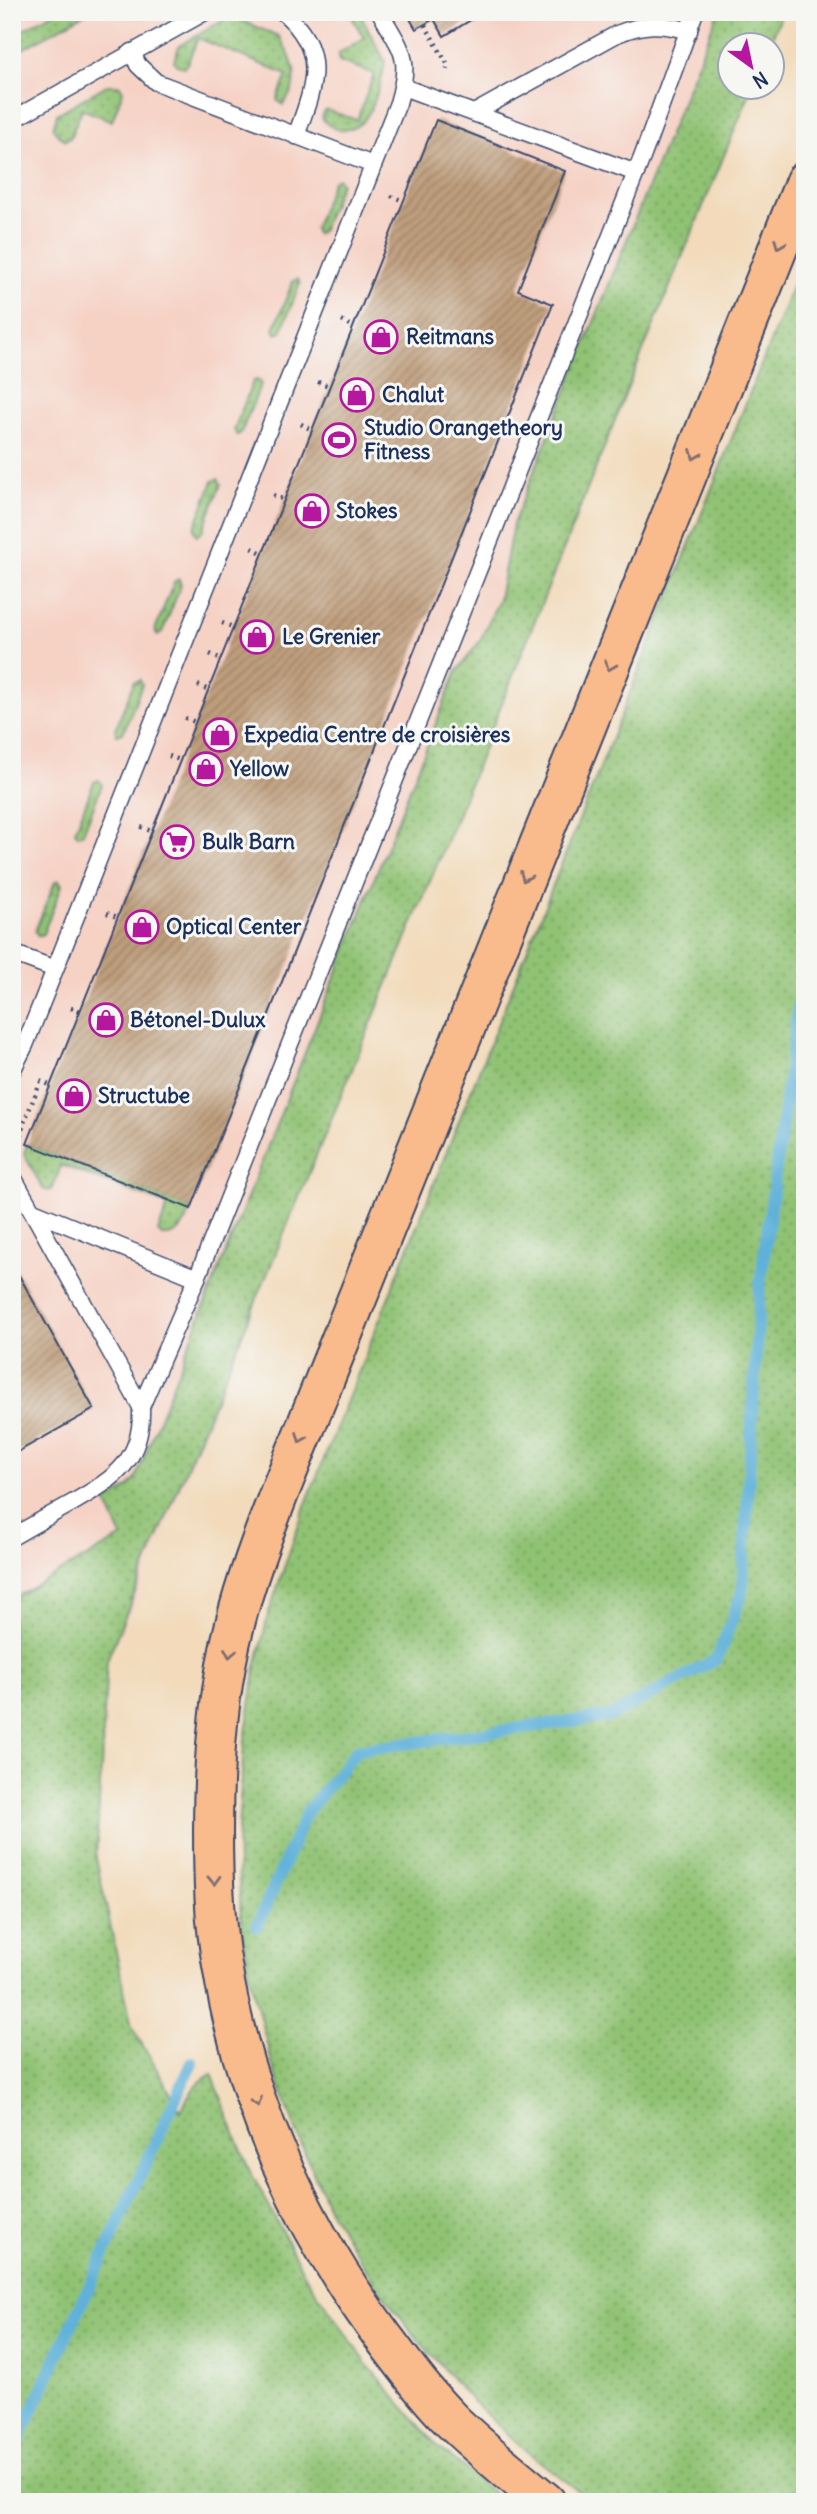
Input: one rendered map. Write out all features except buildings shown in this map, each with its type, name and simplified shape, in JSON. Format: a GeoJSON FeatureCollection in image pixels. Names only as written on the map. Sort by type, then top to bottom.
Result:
{"type":"FeatureCollection","features":[{"type":"Feature","properties":{"kind":"highway"},"geometry":{"type":"LineString","coordinates":[[546,2502],[451,2419],[413,2376],[337,2270],[309,2224],[278,2159],[252,2086],[234,2023],[222,1965],[215,1908],[213,1854],[216,1747],[235,1626],[251,1569],[278,1496],[805,181]]}},
{"type":"Feature","properties":{"kind":"lane"},"geometry":{"type":"LineString","coordinates":[[12,120],[205,12]]}},
{"type":"Feature","properties":{"kind":"lane"},"geometry":{"type":"LineString","coordinates":[[283,12],[303,35],[313,56],[315,70],[313,90],[296,136]]}},
{"type":"Feature","properties":{"kind":"lane"},"geometry":{"type":"LineString","coordinates":[[12,1071],[26,1045],[403,86],[406,65],[403,53],[380,12]]}},
{"type":"Feature","properties":{"kind":"lane"},"geometry":{"type":"LineString","coordinates":[[141,1407],[197,1278],[636,173],[695,12]]}},
{"type":"Feature","properties":{"kind":"lane"},"geometry":{"type":"LineString","coordinates":[[474,113],[617,34],[639,25],[673,26],[689,30]]}},
{"type":"Feature","properties":{"kind":"lane"},"geometry":{"type":"LineString","coordinates":[[132,52],[138,65],[156,82],[373,165]]}},
{"type":"Feature","properties":{"kind":"lane"},"geometry":{"type":"LineString","coordinates":[[403,86],[636,173]]}},
{"type":"Feature","properties":{"kind":"lane"},"geometry":{"type":"LineString","coordinates":[[12,953],[55,969]]}},
{"type":"Feature","properties":{"kind":"lane"},"geometry":{"type":"LineString","coordinates":[[12,1175],[141,1407],[142,1426],[128,1463],[117,1475],[12,1537]]}},
{"type":"Feature","properties":{"kind":"lane"},"geometry":{"type":"LineString","coordinates":[[33,1212],[197,1278]]}},
{"type":"Feature","properties":{"kind":"path"},"geometry":{"type":"LineString","coordinates":[[425,25],[447,65],[444,76]]}},
{"type":"Feature","properties":{"kind":"path"},"geometry":{"type":"LineString","coordinates":[[390,195],[404,201]]}},
{"type":"Feature","properties":{"kind":"path"},"geometry":{"type":"LineString","coordinates":[[341,321],[353,326]]}},
{"type":"Feature","properties":{"kind":"path"},"geometry":{"type":"LineString","coordinates":[[318,382],[330,386]]}},
{"type":"Feature","properties":{"kind":"path"},"geometry":{"type":"LineString","coordinates":[[300,424],[312,430]]}},
{"type":"Feature","properties":{"kind":"path"},"geometry":{"type":"LineString","coordinates":[[272,495],[284,500]]}},
{"type":"Feature","properties":{"kind":"path"},"geometry":{"type":"LineString","coordinates":[[251,548],[262,553]]}},
{"type":"Feature","properties":{"kind":"path"},"geometry":{"type":"LineString","coordinates":[[221,623],[233,627]]}},
{"type":"Feature","properties":{"kind":"path"},"geometry":{"type":"LineString","coordinates":[[209,654],[221,659]]}},
{"type":"Feature","properties":{"kind":"path"},"geometry":{"type":"LineString","coordinates":[[197,685],[208,690]]}},
{"type":"Feature","properties":{"kind":"path"},"geometry":{"type":"LineString","coordinates":[[184,718],[195,722]]}},
{"type":"Feature","properties":{"kind":"path"},"geometry":{"type":"LineString","coordinates":[[168,755],[180,760]]}},
{"type":"Feature","properties":{"kind":"path"},"geometry":{"type":"LineString","coordinates":[[141,827],[151,831]]}},
{"type":"Feature","properties":{"kind":"path"},"geometry":{"type":"LineString","coordinates":[[107,912],[117,917]]}},
{"type":"Feature","properties":{"kind":"path"},"geometry":{"type":"LineString","coordinates":[[70,1007],[80,1011]]}},
{"type":"Feature","properties":{"kind":"path"},"geometry":{"type":"LineString","coordinates":[[40,1081],[50,1085]]}},
{"type":"Feature","properties":{"kind":"shaded area"},"geometry":{"type":"Polygon","coordinates":[[[12,12],[761,12],[743,32],[716,32],[716,102],[726,102],[213,1414],[139,1594],[107,1660],[12,1687],[12,12]]]}},
{"type":"Feature","properties":{"kind":"green space"},"geometry":{"type":"Polygon","coordinates":[[[55,12],[88,12],[12,55],[12,36],[55,12]]]}},
{"type":"Feature","properties":{"kind":"green space"},"geometry":{"type":"Polygon","coordinates":[[[349,12],[359,12],[385,61],[378,92],[365,119],[355,127],[343,130],[326,123],[322,118],[323,113],[327,110],[357,120],[374,74],[339,61],[339,53],[364,38],[349,12]]]}},
{"type":"Feature","properties":{"kind":"green space"},"geometry":{"type":"Polygon","coordinates":[[[718,12],[783,12],[775,32],[716,32],[716,102],[746,102],[631,380],[448,838],[107,1660],[96,1858],[132,2027],[181,2111],[193,2090],[212,2074],[248,2167],[306,2277],[370,2368],[438,2447],[504,2502],[12,2502],[12,1599],[122,1537],[106,1502],[135,1480],[456,673],[481,639],[499,599],[513,524],[718,12]]]}},
{"type":"Feature","properties":{"kind":"green space"},"geometry":{"type":"Polygon","coordinates":[[[230,16],[279,36],[292,62],[295,78],[283,105],[277,100],[287,75],[198,38],[184,67],[174,61],[179,46],[230,16]]]}},
{"type":"Feature","properties":{"kind":"green space"},"geometry":{"type":"Polygon","coordinates":[[[107,85],[119,85],[123,91],[112,121],[82,109],[70,138],[66,140],[58,135],[53,128],[57,114],[107,85]]]}},
{"type":"Feature","properties":{"kind":"green space"},"geometry":{"type":"Polygon","coordinates":[[[338,178],[341,183],[321,232],[316,234],[314,229],[333,181],[338,178]]]}},
{"type":"Feature","properties":{"kind":"green space"},"geometry":{"type":"Polygon","coordinates":[[[805,255],[805,2502],[592,2502],[520,2446],[471,2400],[421,2343],[376,2285],[329,2210],[274,2071],[250,1978],[241,1920],[237,1842],[244,1746],[255,1672],[268,1615],[305,1506],[805,255]]]}},
{"type":"Feature","properties":{"kind":"green space"},"geometry":{"type":"Polygon","coordinates":[[[298,279],[300,284],[281,332],[276,334],[274,329],[293,281],[298,279]]]}},
{"type":"Feature","properties":{"kind":"green space"},"geometry":{"type":"Polygon","coordinates":[[[258,380],[261,384],[241,433],[237,435],[234,430],[253,381],[258,380]]]}},
{"type":"Feature","properties":{"kind":"green space"},"geometry":{"type":"Polygon","coordinates":[[[218,479],[221,484],[202,532],[197,535],[194,529],[213,481],[218,479]]]}},
{"type":"Feature","properties":{"kind":"green space"},"geometry":{"type":"Polygon","coordinates":[[[179,579],[181,585],[162,633],[157,635],[155,630],[174,582],[179,579]]]}},
{"type":"Feature","properties":{"kind":"green space"},"geometry":{"type":"Polygon","coordinates":[[[140,680],[142,685],[123,733],[117,735],[115,730],[134,682],[140,680]]]}},
{"type":"Feature","properties":{"kind":"green space"},"geometry":{"type":"Polygon","coordinates":[[[99,780],[102,785],[83,833],[78,835],[75,831],[94,782],[99,780]]]}},
{"type":"Feature","properties":{"kind":"green space"},"geometry":{"type":"Polygon","coordinates":[[[59,880],[62,885],[43,934],[38,936],[35,931],[55,882],[59,880]]]}},
{"type":"Feature","properties":{"kind":"green space"},"geometry":{"type":"Polygon","coordinates":[[[27,1144],[191,1209],[178,1232],[162,1236],[158,1232],[168,1205],[61,1165],[53,1188],[48,1191],[43,1189],[24,1154],[27,1144]]]}},
{"type":"Feature","properties":{"kind":"waterway"},"geometry":{"type":"LineString","coordinates":[[257,1926],[306,1813],[357,1750],[611,1716],[717,1659],[742,1593],[760,1284],[805,959]]}},
{"type":"Feature","properties":{"kind":"waterway"},"geometry":{"type":"LineString","coordinates":[[12,2455],[192,2063]]}},
{"type":"Feature","properties":{"kind":"place","name":"Reitmans"},"geometry":{"type":"Point","coordinates":[381,337]}},
{"type":"Feature","properties":{"kind":"place","name":"Chalut"},"geometry":{"type":"Point","coordinates":[357,395]}},
{"type":"Feature","properties":{"kind":"place","name":"Studio Orangetheory Fitness"},"geometry":{"type":"Point","coordinates":[339,440]}},
{"type":"Feature","properties":{"kind":"place","name":"Stokes"},"geometry":{"type":"Point","coordinates":[312,511]}},
{"type":"Feature","properties":{"kind":"place","name":"Le Grenier"},"geometry":{"type":"Point","coordinates":[257,637]}},
{"type":"Feature","properties":{"kind":"place","name":"Expedia Centre de croisières"},"geometry":{"type":"Point","coordinates":[220,735]}},
{"type":"Feature","properties":{"kind":"place","name":"Yellow"},"geometry":{"type":"Point","coordinates":[206,769]}},
{"type":"Feature","properties":{"kind":"place","name":"Bulk Barn"},"geometry":{"type":"Point","coordinates":[177,842]}},
{"type":"Feature","properties":{"kind":"place","name":"Optical Center"},"geometry":{"type":"Point","coordinates":[142,927]}},
{"type":"Feature","properties":{"kind":"place","name":"Bétonel-Dulux"},"geometry":{"type":"Point","coordinates":[106,1020]}},
{"type":"Feature","properties":{"kind":"place","name":"Structube"},"geometry":{"type":"Point","coordinates":[74,1096]}}]}
